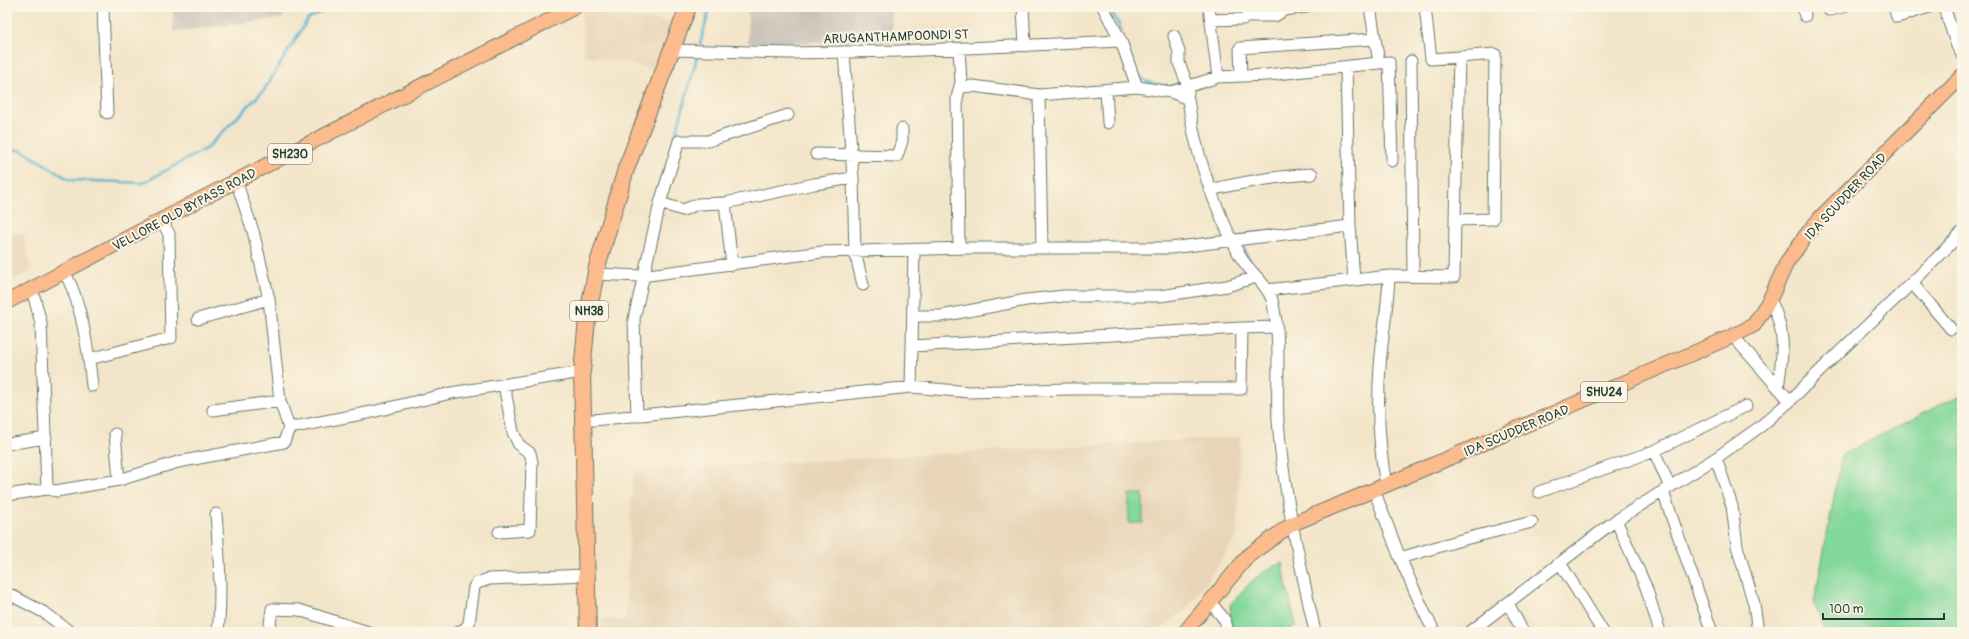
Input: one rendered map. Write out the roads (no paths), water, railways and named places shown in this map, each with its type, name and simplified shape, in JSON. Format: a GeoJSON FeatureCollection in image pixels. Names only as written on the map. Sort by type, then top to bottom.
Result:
{"type":"FeatureCollection","features":[{"type":"Feature","properties":{"kind":"highway","name":"NH38"},"geometry":{"type":"LineString","coordinates":[[676,50],[688,7]]}},
{"type":"Feature","properties":{"kind":"highway","name":"NH38"},"geometry":{"type":"LineString","coordinates":[[588,632],[585,575],[582,372],[587,319],[600,274],[626,169],[695,7]]}},
{"type":"Feature","properties":{"kind":"highway","name":"NH38"},"geometry":{"type":"LineString","coordinates":[[596,632],[592,372],[600,274]]}},
{"type":"Feature","properties":{"kind":"main road","name":"VELLORE OLD BYPASS ROAD"},"geometry":{"type":"LineString","coordinates":[[7,292],[195,192],[554,7]]}},
{"type":"Feature","properties":{"kind":"main road","name":"VELLORE OLD BYPASS ROAD"},"geometry":{"type":"LineString","coordinates":[[7,302],[236,181],[575,7]]}},
{"type":"Feature","properties":{"kind":"main road","name":"IDA SCUDDER ROAD"},"geometry":{"type":"LineString","coordinates":[[1185,632],[1248,556],[1292,524],[1380,488],[1734,336],[1754,325],[1770,298],[1787,262],[1807,234],[1833,204],[1962,76]]}},
{"type":"Feature","properties":{"kind":"street"},"geometry":{"type":"LineString","coordinates":[[103,7],[108,113]]}},
{"type":"Feature","properties":{"kind":"street"},"geometry":{"type":"LineString","coordinates":[[1023,7],[1025,46]]}},
{"type":"Feature","properties":{"kind":"street"},"geometry":{"type":"LineString","coordinates":[[1103,7],[1121,41],[1137,87]]}},
{"type":"Feature","properties":{"kind":"street"},"geometry":{"type":"LineString","coordinates":[[1209,7],[1218,77]]}},
{"type":"Feature","properties":{"kind":"street"},"geometry":{"type":"LineString","coordinates":[[1211,20],[1243,19],[1250,16],[1275,16],[1284,10],[1306,7]]}},
{"type":"Feature","properties":{"kind":"street"},"geometry":{"type":"LineString","coordinates":[[1370,7],[1379,63]]}},
{"type":"Feature","properties":{"kind":"street"},"geometry":{"type":"LineString","coordinates":[[1425,7],[1431,59],[1494,54],[1493,219],[1455,220]]}},
{"type":"Feature","properties":{"kind":"street"},"geometry":{"type":"LineString","coordinates":[[1829,10],[1843,7]]}},
{"type":"Feature","properties":{"kind":"street"},"geometry":{"type":"LineString","coordinates":[[1894,7],[1897,18],[1930,7]]}},
{"type":"Feature","properties":{"kind":"street"},"geometry":{"type":"LineString","coordinates":[[1944,7],[1957,46],[1962,54]]}},
{"type":"Feature","properties":{"kind":"street"},"geometry":{"type":"LineString","coordinates":[[1174,36],[1179,52],[1178,63],[1188,86],[1188,99],[1192,124],[1210,190],[1232,240],[1246,266],[1267,290],[1272,299],[1278,346],[1278,420],[1292,524],[1315,632]]}},
{"type":"Feature","properties":{"kind":"street"},"geometry":{"type":"LineString","coordinates":[[1241,76],[1240,48],[1375,39]]}},
{"type":"Feature","properties":{"kind":"street","name":"ARUGANTHAMPOONDI ST"},"geometry":{"type":"LineString","coordinates":[[676,50],[790,53],[844,52],[1121,41]]}},
{"type":"Feature","properties":{"kind":"street"},"geometry":{"type":"LineString","coordinates":[[959,48],[960,87],[957,98],[959,248]]}},
{"type":"Feature","properties":{"kind":"street"},"geometry":{"type":"LineString","coordinates":[[844,52],[852,154],[855,252],[863,285]]}},
{"type":"Feature","properties":{"kind":"street"},"geometry":{"type":"LineString","coordinates":[[1267,290],[1389,276],[1454,277],[1458,57]]}},
{"type":"Feature","properties":{"kind":"street"},"geometry":{"type":"LineString","coordinates":[[1412,61],[1413,276]]}},
{"type":"Feature","properties":{"kind":"street"},"geometry":{"type":"LineString","coordinates":[[1171,92],[1218,77],[1346,67],[1388,62],[1392,161]]}},
{"type":"Feature","properties":{"kind":"street"},"geometry":{"type":"LineString","coordinates":[[1346,67],[1350,226],[1354,280]]}},
{"type":"Feature","properties":{"kind":"street"},"geometry":{"type":"LineString","coordinates":[[960,87],[974,86],[1039,95],[1137,87],[1171,92],[1188,99]]}},
{"type":"Feature","properties":{"kind":"street"},"geometry":{"type":"LineString","coordinates":[[1106,90],[1108,123]]}},
{"type":"Feature","properties":{"kind":"street"},"geometry":{"type":"LineString","coordinates":[[1039,95],[1042,248]]}},
{"type":"Feature","properties":{"kind":"street"},"geometry":{"type":"LineString","coordinates":[[637,416],[634,319],[660,203],[679,142],[708,141],[788,114]]}},
{"type":"Feature","properties":{"kind":"street"},"geometry":{"type":"LineString","coordinates":[[816,154],[897,156],[902,142],[902,129]]}},
{"type":"Feature","properties":{"kind":"street"},"geometry":{"type":"LineString","coordinates":[[1210,190],[1248,181],[1281,176],[1312,174]]}},
{"type":"Feature","properties":{"kind":"street"},"geometry":{"type":"LineString","coordinates":[[660,203],[683,210],[698,204],[726,203],[814,184],[853,178]]}},
{"type":"Feature","properties":{"kind":"street"},"geometry":{"type":"LineString","coordinates":[[7,495],[47,489],[56,491],[119,480],[178,462],[284,442],[289,428],[280,401],[269,299],[254,231],[236,181]]}},
{"type":"Feature","properties":{"kind":"street"},"geometry":{"type":"LineString","coordinates":[[726,203],[732,265]]}},
{"type":"Feature","properties":{"kind":"street"},"geometry":{"type":"LineString","coordinates":[[89,359],[171,338],[169,234],[163,223]]}},
{"type":"Feature","properties":{"kind":"street"},"geometry":{"type":"LineString","coordinates":[[600,274],[645,275],[732,265],[822,252],[959,248],[1170,248],[1201,246],[1232,240],[1350,226]]}},
{"type":"Feature","properties":{"kind":"street"},"geometry":{"type":"LineString","coordinates":[[1470,632],[1616,520],[1667,490],[1761,426],[1790,401],[1833,357],[1912,284],[1962,232]]}},
{"type":"Feature","properties":{"kind":"street"},"geometry":{"type":"LineString","coordinates":[[912,387],[914,250]]}},
{"type":"Feature","properties":{"kind":"street"},"geometry":{"type":"LineString","coordinates":[[64,272],[69,280],[78,307],[89,359],[92,386]]}},
{"type":"Feature","properties":{"kind":"street"},"geometry":{"type":"LineString","coordinates":[[1389,276],[1380,367],[1379,414],[1383,468],[1380,488],[1400,558],[1426,618],[1435,632]]}},
{"type":"Feature","properties":{"kind":"street"},"geometry":{"type":"LineString","coordinates":[[913,316],[941,316],[1026,300],[1064,296],[1160,296],[1227,286],[1256,277]]}},
{"type":"Feature","properties":{"kind":"street"},"geometry":{"type":"LineString","coordinates":[[1912,284],[1951,329]]}},
{"type":"Feature","properties":{"kind":"street"},"geometry":{"type":"LineString","coordinates":[[32,289],[41,323],[47,489]]}},
{"type":"Feature","properties":{"kind":"street"},"geometry":{"type":"LineString","coordinates":[[1770,298],[1779,316],[1783,345],[1778,388]]}},
{"type":"Feature","properties":{"kind":"street"},"geometry":{"type":"LineString","coordinates":[[198,319],[269,299]]}},
{"type":"Feature","properties":{"kind":"street"},"geometry":{"type":"LineString","coordinates":[[912,346],[1276,326]]}},
{"type":"Feature","properties":{"kind":"street"},"geometry":{"type":"LineString","coordinates":[[593,420],[912,387],[970,392],[1068,390],[1241,390],[1242,328]]}},
{"type":"Feature","properties":{"kind":"street"},"geometry":{"type":"LineString","coordinates":[[1734,336],[1790,401]]}},
{"type":"Feature","properties":{"kind":"street"},"geometry":{"type":"LineString","coordinates":[[289,428],[372,412],[451,393],[582,372]]}},
{"type":"Feature","properties":{"kind":"street"},"geometry":{"type":"LineString","coordinates":[[499,532],[530,530],[532,462],[530,453],[519,445],[514,432],[504,385]]}},
{"type":"Feature","properties":{"kind":"street"},"geometry":{"type":"LineString","coordinates":[[213,410],[280,401]]}},
{"type":"Feature","properties":{"kind":"street"},"geometry":{"type":"LineString","coordinates":[[1539,492],[1654,451],[1746,406]]}},
{"type":"Feature","properties":{"kind":"street"},"geometry":{"type":"LineString","coordinates":[[115,434],[119,480]]}},
{"type":"Feature","properties":{"kind":"street"},"geometry":{"type":"LineString","coordinates":[[7,444],[46,438]]}},
{"type":"Feature","properties":{"kind":"street"},"geometry":{"type":"LineString","coordinates":[[1654,451],[1712,632]]}},
{"type":"Feature","properties":{"kind":"street"},"geometry":{"type":"LineString","coordinates":[[1716,458],[1732,506],[1737,546],[1754,604],[1758,632]]}},
{"type":"Feature","properties":{"kind":"street"},"geometry":{"type":"LineString","coordinates":[[216,514],[221,604],[218,632]]}},
{"type":"Feature","properties":{"kind":"street"},"geometry":{"type":"LineString","coordinates":[[1616,520],[1646,587],[1660,632]]}},
{"type":"Feature","properties":{"kind":"street"},"geometry":{"type":"LineString","coordinates":[[1400,558],[1461,540],[1532,522]]}},
{"type":"Feature","properties":{"kind":"street"},"geometry":{"type":"LineString","coordinates":[[1560,563],[1603,632]]}},
{"type":"Feature","properties":{"kind":"street"},"geometry":{"type":"LineString","coordinates":[[459,632],[466,628],[469,623],[474,587],[477,583],[489,579],[585,575]]}},
{"type":"Feature","properties":{"kind":"street"},"geometry":{"type":"LineString","coordinates":[[7,593],[45,613],[70,632]]}},
{"type":"Feature","properties":{"kind":"street"},"geometry":{"type":"LineString","coordinates":[[1210,602],[1225,620],[1228,632]]}},
{"type":"Feature","properties":{"kind":"street"},"geometry":{"type":"LineString","coordinates":[[1508,603],[1523,632]]}},
{"type":"Feature","properties":{"kind":"street"},"geometry":{"type":"LineString","coordinates":[[269,632],[272,609],[299,610],[368,632]]}},
{"type":"Feature","properties":{"kind":"waterway"},"geometry":{"type":"LineString","coordinates":[[7,148],[23,151],[70,180],[143,183],[207,148],[264,90],[308,19],[332,7]]}},
{"type":"Feature","properties":{"kind":"waterway"},"geometry":{"type":"LineString","coordinates":[[700,44],[710,7]]}},
{"type":"Feature","properties":{"kind":"waterway"},"geometry":{"type":"LineString","coordinates":[[1113,14],[1122,31]]}},
{"type":"Feature","properties":{"kind":"waterway"},"geometry":{"type":"LineString","coordinates":[[674,141],[697,57]]}},
{"type":"Feature","properties":{"kind":"waterway"},"geometry":{"type":"LineString","coordinates":[[1137,75],[1145,81],[1164,86]]}},
{"type":"Feature","properties":{"kind":"waterway"},"geometry":{"type":"LineString","coordinates":[[1212,177],[1214,183]]}},
{"type":"Feature","properties":{"kind":"waterway"},"geometry":{"type":"LineString","coordinates":[[1240,242],[1250,261]]}},
{"type":"Feature","properties":{"kind":"waterway"},"geometry":{"type":"LineString","coordinates":[[1265,278],[1273,287]]}}]}
